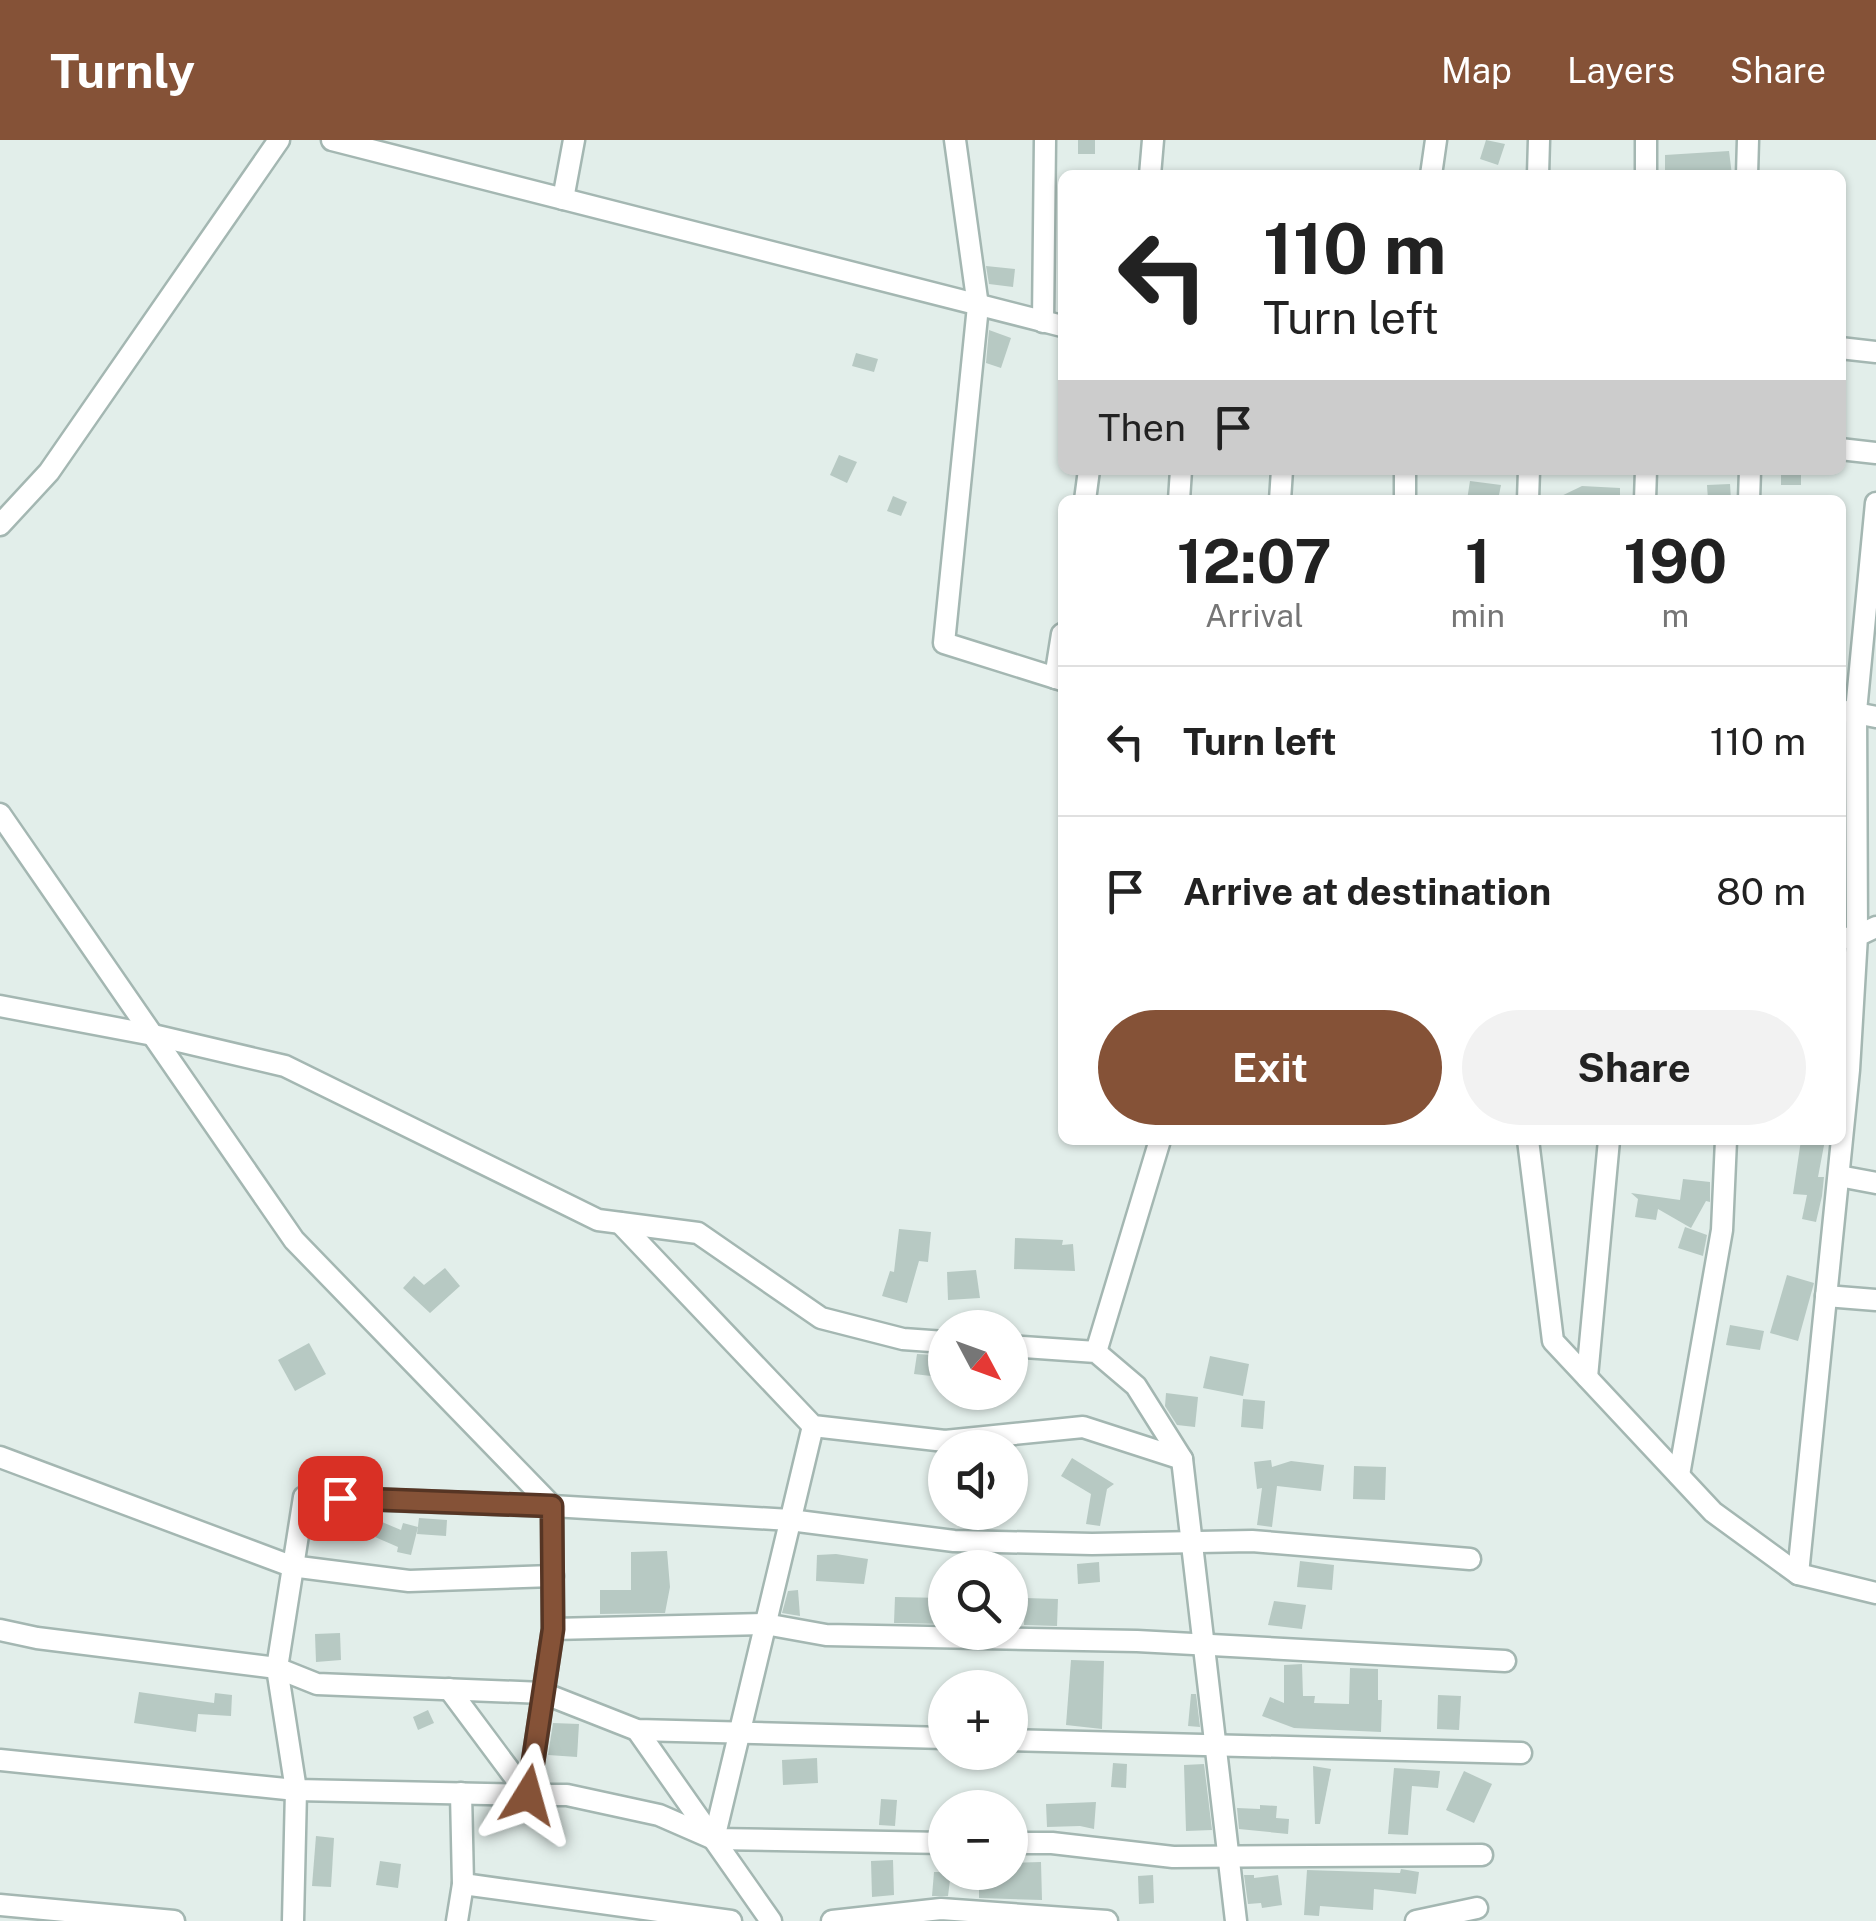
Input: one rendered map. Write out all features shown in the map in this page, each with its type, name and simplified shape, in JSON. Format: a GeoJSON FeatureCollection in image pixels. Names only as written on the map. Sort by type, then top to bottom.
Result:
{"type":"FeatureCollection","features":[{"type":"Feature","properties":{"kind":"street"},"geometry":{"type":"LineString","coordinates":[[0,525],[48,472],[279,140]]}},
{"type":"Feature","properties":{"kind":"street"},"geometry":{"type":"LineString","coordinates":[[332,140],[1052,324],[1045,140]]}},
{"type":"Feature","properties":{"kind":"street"},"geometry":{"type":"LineString","coordinates":[[563,200],[574,140]]}},
{"type":"Feature","properties":{"kind":"street"},"geometry":{"type":"LineString","coordinates":[[955,140],[978,306],[944,643],[1058,679]]}},
{"type":"Feature","properties":{"kind":"street"},"geometry":{"type":"LineString","coordinates":[[1150,170],[1153,140]]}},
{"type":"Feature","properties":{"kind":"street"},"geometry":{"type":"LineString","coordinates":[[1432,170],[1436,140]]}},
{"type":"Feature","properties":{"kind":"street"},"geometry":{"type":"LineString","coordinates":[[1538,170],[1539,140]]}},
{"type":"Feature","properties":{"kind":"street"},"geometry":{"type":"LineString","coordinates":[[1646,140],[1646,170]]}},
{"type":"Feature","properties":{"kind":"street"},"geometry":{"type":"LineString","coordinates":[[1747,170],[1748,140]]}},
{"type":"Feature","properties":{"kind":"street"},"geometry":{"type":"LineString","coordinates":[[1846,349],[1876,352]]}},
{"type":"Feature","properties":{"kind":"street"},"geometry":{"type":"LineString","coordinates":[[1846,450],[1876,454]]}},
{"type":"Feature","properties":{"kind":"street"},"geometry":{"type":"LineString","coordinates":[[1846,1079],[1858,934],[1857,713],[1876,503]]}},
{"type":"Feature","properties":{"kind":"street"},"geometry":{"type":"LineString","coordinates":[[0,814],[294,1240],[552,1506],[553,1629],[528,1795]]}},
{"type":"Feature","properties":{"kind":"street"},"geometry":{"type":"LineString","coordinates":[[0,1006],[153,1035],[285,1066],[598,1220],[698,1233],[822,1318],[902,1339],[928,1341]]}},
{"type":"Feature","properties":{"kind":"street"},"geometry":{"type":"LineString","coordinates":[[1096,1352],[1158,1145]]}},
{"type":"Feature","properties":{"kind":"street"},"geometry":{"type":"LineString","coordinates":[[1529,1145],[1553,1340],[1713,1512],[1798,1574],[1876,1593]]}},
{"type":"Feature","properties":{"kind":"street"},"geometry":{"type":"LineString","coordinates":[[1587,1377],[1609,1145]]}},
{"type":"Feature","properties":{"kind":"street"},"geometry":{"type":"LineString","coordinates":[[1678,1475],[1722,1230],[1726,1145]]}},
{"type":"Feature","properties":{"kind":"street"},"geometry":{"type":"LineString","coordinates":[[1798,1574],[1841,1145]]}},
{"type":"Feature","properties":{"kind":"street"},"geometry":{"type":"LineString","coordinates":[[1838,1176],[1876,1183]]}},
{"type":"Feature","properties":{"kind":"street"},"geometry":{"type":"LineString","coordinates":[[620,1223],[813,1426],[945,1441],[1083,1427],[1182,1459]]}},
{"type":"Feature","properties":{"kind":"street"},"geometry":{"type":"LineString","coordinates":[[1826,1296],[1876,1300]]}},
{"type":"Feature","properties":{"kind":"street"},"geometry":{"type":"LineString","coordinates":[[1028,1347],[1096,1352],[1136,1386],[1182,1459],[1236,1921]]}},
{"type":"Feature","properties":{"kind":"street"},"geometry":{"type":"LineString","coordinates":[[714,1839],[813,1426]]}},
{"type":"Feature","properties":{"kind":"street"},"geometry":{"type":"LineString","coordinates":[[0,1457],[290,1566],[409,1582],[552,1576]]}},
{"type":"Feature","properties":{"kind":"street"},"geometry":{"type":"LineString","coordinates":[[293,1921],[296,1790],[277,1668],[290,1566],[304,1497],[790,1520],[954,1541],[1252,1541],[1470,1558]]}},
{"type":"Feature","properties":{"kind":"street"},"geometry":{"type":"LineString","coordinates":[[553,1629],[765,1624],[826,1636],[1137,1641],[1506,1661]]}},
{"type":"Feature","properties":{"kind":"street"},"geometry":{"type":"LineString","coordinates":[[0,1630],[277,1668],[316,1684],[544,1693],[638,1730],[928,1738]]}},
{"type":"Feature","properties":{"kind":"street"},"geometry":{"type":"LineString","coordinates":[[449,1689],[528,1795]]}},
{"type":"Feature","properties":{"kind":"street"},"geometry":{"type":"LineString","coordinates":[[638,1730],[771,1921]]}},
{"type":"Feature","properties":{"kind":"street"},"geometry":{"type":"LineString","coordinates":[[1028,1740],[1520,1753]]}},
{"type":"Feature","properties":{"kind":"street"},"geometry":{"type":"LineString","coordinates":[[0,1760],[296,1790],[567,1795],[658,1816],[714,1839],[928,1843]]}},
{"type":"Feature","properties":{"kind":"street"},"geometry":{"type":"LineString","coordinates":[[457,1921],[463,1884],[461,1793]]}},
{"type":"Feature","properties":{"kind":"street"},"geometry":{"type":"LineString","coordinates":[[1028,1843],[1173,1857],[1482,1855]]}},
{"type":"Feature","properties":{"kind":"street"},"geometry":{"type":"LineString","coordinates":[[463,1884],[731,1921]]}},
{"type":"Feature","properties":{"kind":"street"},"geometry":{"type":"LineString","coordinates":[[0,1905],[174,1921]]}},
{"type":"Feature","properties":{"kind":"street"},"geometry":{"type":"LineString","coordinates":[[1416,1921],[1477,1908]]}},
{"type":"Feature","properties":{"kind":"street"},"geometry":{"type":"LineString","coordinates":[[832,1921],[941,1909],[1107,1921]]}},
{"type":"Feature","properties":{"kind":"building"},"geometry":{"type":"Polygon","coordinates":[[[1078,140],[1095,140],[1095,154],[1078,154],[1078,140]]]}},
{"type":"Feature","properties":{"kind":"building"},"geometry":{"type":"Polygon","coordinates":[[[1486,140],[1505,144],[1498,165],[1480,159],[1486,140]]]}},
{"type":"Feature","properties":{"kind":"building"},"geometry":{"type":"Polygon","coordinates":[[[1729,151],[1731,170],[1665,170],[1665,155],[1729,151]]]}},
{"type":"Feature","properties":{"kind":"building"},"geometry":{"type":"Polygon","coordinates":[[[986,266],[1015,269],[1013,287],[989,284],[986,266]]]}},
{"type":"Feature","properties":{"kind":"building"},"geometry":{"type":"Polygon","coordinates":[[[989,330],[1011,338],[1001,368],[986,363],[989,330]]]}},
{"type":"Feature","properties":{"kind":"building"},"geometry":{"type":"Polygon","coordinates":[[[856,353],[878,359],[874,372],[852,366],[856,353]]]}},
{"type":"Feature","properties":{"kind":"building"},"geometry":{"type":"Polygon","coordinates":[[[839,455],[857,462],[847,483],[830,475],[839,455]]]}},
{"type":"Feature","properties":{"kind":"building"},"geometry":{"type":"Polygon","coordinates":[[[1781,475],[1801,475],[1801,485],[1781,485],[1781,475]]]}},
{"type":"Feature","properties":{"kind":"building"},"geometry":{"type":"Polygon","coordinates":[[[1470,481],[1501,485],[1499,495],[1468,495],[1470,481]]]}},
{"type":"Feature","properties":{"kind":"building"},"geometry":{"type":"Polygon","coordinates":[[[1730,484],[1731,495],[1708,495],[1707,485],[1730,484]]]}},
{"type":"Feature","properties":{"kind":"building"},"geometry":{"type":"Polygon","coordinates":[[[1582,486],[1620,488],[1620,495],[1563,495],[1582,486]]]}},
{"type":"Feature","properties":{"kind":"building"},"geometry":{"type":"Polygon","coordinates":[[[893,496],[907,502],[901,516],[887,511],[893,496]]]}},
{"type":"Feature","properties":{"kind":"building"},"geometry":{"type":"Polygon","coordinates":[[[1800,1145],[1824,1145],[1818,1177],[1824,1177],[1816,1222],[1802,1219],[1807,1195],[1793,1194],[1800,1145]]]}},
{"type":"Feature","properties":{"kind":"building"},"geometry":{"type":"Polygon","coordinates":[[[1683,1179],[1710,1182],[1710,1202],[1706,1201],[1691,1228],[1658,1209],[1656,1220],[1635,1217],[1638,1199],[1631,1193],[1680,1200],[1683,1179]]]}},
{"type":"Feature","properties":{"kind":"building"},"geometry":{"type":"Polygon","coordinates":[[[1685,1227],[1707,1235],[1703,1256],[1678,1248],[1685,1227]]]}},
{"type":"Feature","properties":{"kind":"building"},"geometry":{"type":"Polygon","coordinates":[[[899,1229],[931,1232],[928,1262],[919,1261],[907,1303],[882,1296],[890,1271],[894,1272],[899,1229]]]}},
{"type":"Feature","properties":{"kind":"building"},"geometry":{"type":"Polygon","coordinates":[[[1015,1238],[1073,1244],[1075,1271],[1014,1269],[1015,1238]]]}},
{"type":"Feature","properties":{"kind":"building"},"geometry":{"type":"Polygon","coordinates":[[[445,1268],[460,1286],[430,1313],[403,1288],[414,1276],[424,1285],[445,1268]]]}},
{"type":"Feature","properties":{"kind":"building"},"geometry":{"type":"Polygon","coordinates":[[[976,1270],[980,1298],[948,1300],[947,1272],[976,1270]]]}},
{"type":"Feature","properties":{"kind":"building"},"geometry":{"type":"Polygon","coordinates":[[[1787,1275],[1814,1283],[1798,1341],[1770,1333],[1787,1275]]]}},
{"type":"Feature","properties":{"kind":"building"},"geometry":{"type":"Polygon","coordinates":[[[1730,1325],[1764,1331],[1760,1350],[1726,1345],[1730,1325]]]}},
{"type":"Feature","properties":{"kind":"building"},"geometry":{"type":"Polygon","coordinates":[[[309,1343],[326,1374],[295,1391],[278,1360],[309,1343]]]}},
{"type":"Feature","properties":{"kind":"building"},"geometry":{"type":"Polygon","coordinates":[[[917,1354],[928,1355],[928,1376],[914,1374],[917,1354]]]}},
{"type":"Feature","properties":{"kind":"building"},"geometry":{"type":"Polygon","coordinates":[[[1210,1356],[1249,1364],[1243,1396],[1203,1388],[1210,1356]]]}},
{"type":"Feature","properties":{"kind":"building"},"geometry":{"type":"Polygon","coordinates":[[[1166,1393],[1198,1397],[1195,1427],[1177,1425],[1165,1406],[1166,1393]]]}},
{"type":"Feature","properties":{"kind":"building"},"geometry":{"type":"Polygon","coordinates":[[[1243,1399],[1265,1401],[1263,1429],[1241,1427],[1243,1399]]]}},
{"type":"Feature","properties":{"kind":"building"},"geometry":{"type":"Polygon","coordinates":[[[1072,1458],[1114,1484],[1107,1489],[1100,1526],[1086,1524],[1091,1494],[1061,1476],[1072,1458]]]}},
{"type":"Feature","properties":{"kind":"building"},"geometry":{"type":"Polygon","coordinates":[[[1271,1460],[1272,1467],[1291,1461],[1324,1465],[1321,1491],[1277,1486],[1272,1527],[1257,1525],[1262,1488],[1257,1489],[1254,1462],[1271,1460]]]}},
{"type":"Feature","properties":{"kind":"building"},"geometry":{"type":"Polygon","coordinates":[[[1354,1466],[1386,1467],[1385,1500],[1353,1499],[1354,1466]]]}},
{"type":"Feature","properties":{"kind":"building"},"geometry":{"type":"Polygon","coordinates":[[[419,1518],[447,1520],[446,1536],[417,1534],[419,1518]]]}},
{"type":"Feature","properties":{"kind":"building"},"geometry":{"type":"Polygon","coordinates":[[[382,1522],[401,1530],[403,1523],[418,1527],[411,1555],[397,1552],[398,1547],[375,1537],[382,1522]]]}},
{"type":"Feature","properties":{"kind":"building"},"geometry":{"type":"Polygon","coordinates":[[[667,1551],[670,1587],[665,1613],[600,1614],[600,1590],[631,1590],[631,1552],[667,1551]]]}},
{"type":"Feature","properties":{"kind":"building"},"geometry":{"type":"Polygon","coordinates":[[[817,1555],[868,1559],[864,1584],[816,1581],[817,1555]]]}},
{"type":"Feature","properties":{"kind":"building"},"geometry":{"type":"Polygon","coordinates":[[[1300,1561],[1334,1565],[1332,1590],[1297,1587],[1300,1561]]]}},
{"type":"Feature","properties":{"kind":"building"},"geometry":{"type":"Polygon","coordinates":[[[1099,1562],[1100,1582],[1078,1584],[1077,1564],[1099,1562]]]}},
{"type":"Feature","properties":{"kind":"building"},"geometry":{"type":"Polygon","coordinates":[[[798,1590],[800,1616],[782,1613],[788,1591],[798,1590]]]}},
{"type":"Feature","properties":{"kind":"building"},"geometry":{"type":"Polygon","coordinates":[[[895,1597],[928,1598],[928,1624],[894,1623],[895,1597]]]}},
{"type":"Feature","properties":{"kind":"building"},"geometry":{"type":"Polygon","coordinates":[[[1028,1598],[1058,1599],[1057,1626],[1028,1625],[1028,1598]]]}},
{"type":"Feature","properties":{"kind":"building"},"geometry":{"type":"Polygon","coordinates":[[[1274,1601],[1306,1605],[1302,1629],[1268,1625],[1274,1601]]]}},
{"type":"Feature","properties":{"kind":"building"},"geometry":{"type":"Polygon","coordinates":[[[340,1633],[341,1660],[316,1662],[315,1634],[340,1633]]]}},
{"type":"Feature","properties":{"kind":"building"},"geometry":{"type":"Polygon","coordinates":[[[1071,1660],[1104,1661],[1102,1729],[1066,1725],[1071,1660]]]}},
{"type":"Feature","properties":{"kind":"building"},"geometry":{"type":"Polygon","coordinates":[[[1302,1664],[1303,1696],[1315,1696],[1314,1703],[1349,1704],[1350,1668],[1378,1669],[1381,1732],[1294,1728],[1262,1716],[1270,1697],[1284,1703],[1284,1665],[1302,1664]]]}},
{"type":"Feature","properties":{"kind":"building"},"geometry":{"type":"Polygon","coordinates":[[[139,1692],[214,1703],[215,1693],[232,1695],[231,1716],[198,1714],[196,1732],[134,1723],[139,1692]]]}},
{"type":"Feature","properties":{"kind":"building"},"geometry":{"type":"Polygon","coordinates":[[[1191,1694],[1196,1694],[1200,1727],[1188,1726],[1191,1694]]]}},
{"type":"Feature","properties":{"kind":"building"},"geometry":{"type":"Polygon","coordinates":[[[1438,1695],[1461,1696],[1459,1730],[1437,1729],[1438,1695]]]}},
{"type":"Feature","properties":{"kind":"building"},"geometry":{"type":"Polygon","coordinates":[[[428,1710],[434,1723],[418,1730],[413,1717],[428,1710]]]}},
{"type":"Feature","properties":{"kind":"building"},"geometry":{"type":"Polygon","coordinates":[[[553,1723],[579,1724],[577,1757],[548,1755],[553,1723]]]}},
{"type":"Feature","properties":{"kind":"building"},"geometry":{"type":"Polygon","coordinates":[[[817,1758],[818,1783],[783,1785],[782,1760],[817,1758]]]}},
{"type":"Feature","properties":{"kind":"building"},"geometry":{"type":"Polygon","coordinates":[[[1113,1763],[1127,1764],[1126,1788],[1111,1787],[1113,1763]]]}},
{"type":"Feature","properties":{"kind":"building"},"geometry":{"type":"Polygon","coordinates":[[[1204,1764],[1212,1830],[1186,1831],[1184,1765],[1204,1764]]]}},
{"type":"Feature","properties":{"kind":"building"},"geometry":{"type":"Polygon","coordinates":[[[1313,1766],[1331,1769],[1320,1824],[1315,1824],[1313,1766]]]}},
{"type":"Feature","properties":{"kind":"building"},"geometry":{"type":"Polygon","coordinates":[[[1394,1768],[1440,1771],[1438,1788],[1412,1786],[1408,1835],[1388,1834],[1394,1768]]]}},
{"type":"Feature","properties":{"kind":"building"},"geometry":{"type":"Polygon","coordinates":[[[1464,1771],[1492,1784],[1474,1823],[1446,1810],[1464,1771]]]}},
{"type":"Feature","properties":{"kind":"building"},"geometry":{"type":"Polygon","coordinates":[[[881,1799],[897,1800],[895,1826],[879,1825],[881,1799]]]}},
{"type":"Feature","properties":{"kind":"building"},"geometry":{"type":"Polygon","coordinates":[[[1096,1802],[1094,1829],[1047,1827],[1046,1804],[1096,1802]]]}},
{"type":"Feature","properties":{"kind":"building"},"geometry":{"type":"Polygon","coordinates":[[[1260,1805],[1277,1806],[1276,1818],[1289,1819],[1288,1834],[1239,1829],[1237,1808],[1260,1809],[1260,1805]]]}},
{"type":"Feature","properties":{"kind":"building"},"geometry":{"type":"Polygon","coordinates":[[[316,1836],[334,1838],[331,1887],[312,1886],[316,1836]]]}},
{"type":"Feature","properties":{"kind":"building"},"geometry":{"type":"Polygon","coordinates":[[[893,1860],[894,1895],[872,1897],[871,1861],[893,1860]]]}},
{"type":"Feature","properties":{"kind":"building"},"geometry":{"type":"Polygon","coordinates":[[[380,1861],[401,1864],[398,1888],[376,1885],[380,1861]]]}},
{"type":"Feature","properties":{"kind":"building"},"geometry":{"type":"Polygon","coordinates":[[[1028,1862],[1041,1862],[1042,1900],[979,1898],[979,1890],[1028,1890],[1028,1862]]]}},
{"type":"Feature","properties":{"kind":"building"},"geometry":{"type":"Polygon","coordinates":[[[1401,1869],[1419,1872],[1416,1894],[1374,1889],[1373,1910],[1320,1906],[1319,1916],[1304,1915],[1307,1870],[1400,1873],[1401,1869]]]}},
{"type":"Feature","properties":{"kind":"building"},"geometry":{"type":"Polygon","coordinates":[[[1153,1875],[1154,1903],[1139,1904],[1138,1876],[1153,1875]]]}},
{"type":"Feature","properties":{"kind":"building"},"geometry":{"type":"Polygon","coordinates":[[[1244,1875],[1278,1875],[1282,1905],[1262,1908],[1261,1903],[1248,1904],[1244,1875]]]}},
{"type":"Feature","properties":{"kind":"building"},"geometry":{"type":"Polygon","coordinates":[[[932,1890],[949,1890],[948,1896],[932,1896],[932,1890]]]}},
{"type":"Feature","properties":{"kind":"route"},"geometry":{"type":"LineString","coordinates":[[340,1498],[552,1506],[553,1629],[528,1795]]}}]}
